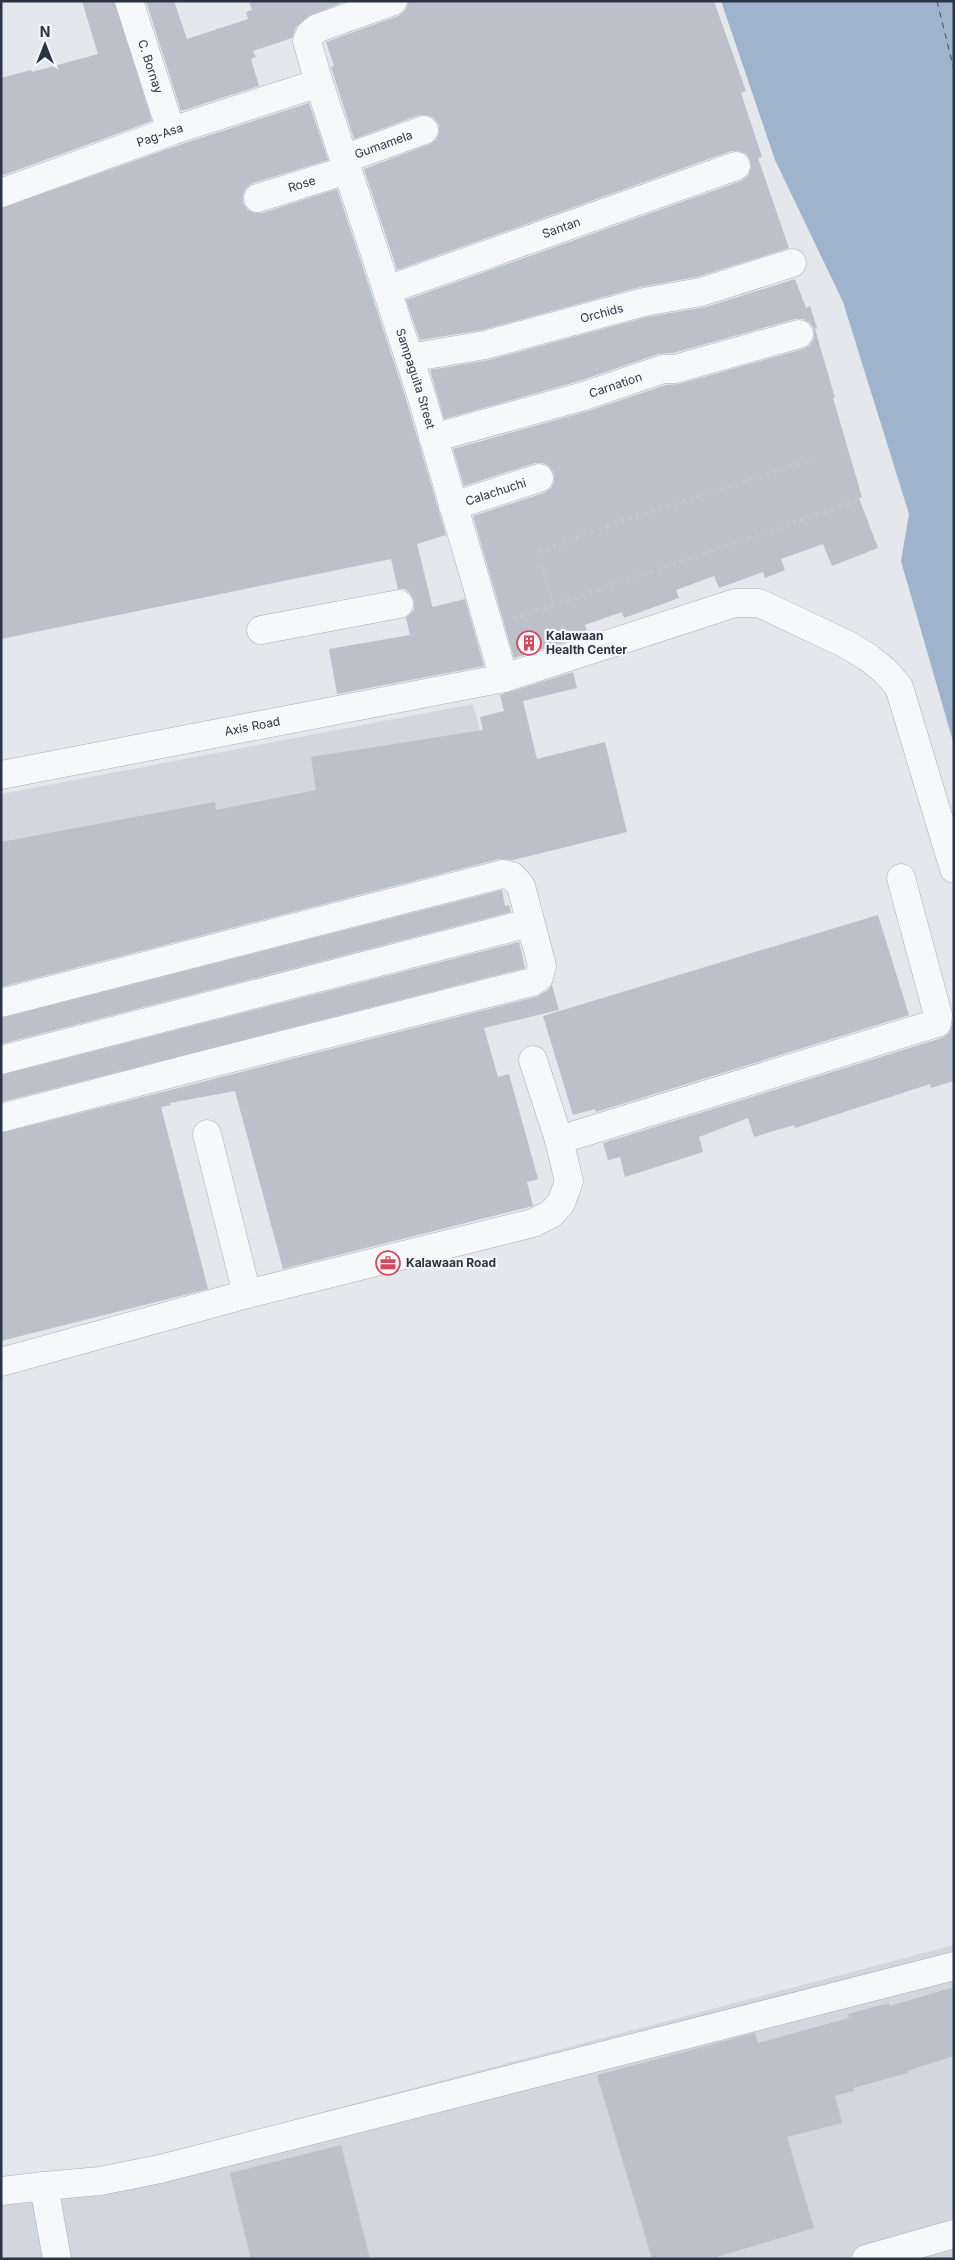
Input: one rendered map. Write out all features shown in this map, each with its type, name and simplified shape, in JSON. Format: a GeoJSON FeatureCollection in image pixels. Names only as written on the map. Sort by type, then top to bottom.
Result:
{"type":"FeatureCollection","features":[{"type":"Feature","properties":{"kind":"street","name":"C. Bornay"},"geometry":{"type":"LineString","coordinates":[[129,1],[171,131]]}},
{"type":"Feature","properties":{"kind":"street","name":"Sampaguita Street"},"geometry":{"type":"LineString","coordinates":[[393,1],[368,8],[318,28],[310,34],[307,41],[409,358],[504,678]]}},
{"type":"Feature","properties":{"kind":"street","name":"Pag-Asa"},"geometry":{"type":"LineString","coordinates":[[1,193],[171,131],[319,83]]}},
{"type":"Feature","properties":{"kind":"street","name":"Gumamela"},"geometry":{"type":"LineString","coordinates":[[346,164],[424,130]]}},
{"type":"Feature","properties":{"kind":"street","name":"Rose"},"geometry":{"type":"LineString","coordinates":[[258,198],[346,164]]}},
{"type":"Feature","properties":{"kind":"street","name":"Santan"},"geometry":{"type":"LineString","coordinates":[[386,290],[736,166]]}},
{"type":"Feature","properties":{"kind":"street","name":"Orchids"},"geometry":{"type":"LineString","coordinates":[[409,358],[486,345],[644,302],[700,292],[792,263]]}},
{"type":"Feature","properties":{"kind":"street","name":"Carnation"},"geometry":{"type":"LineString","coordinates":[[433,438],[584,396],[663,368],[675,369],[799,334]]}},
{"type":"Feature","properties":{"kind":"street","name":"Calachuchi"},"geometry":{"type":"LineString","coordinates":[[453,506],[539,478]]}},
{"type":"Feature","properties":{"kind":"street","name":"Axis Road"},"geometry":{"type":"LineString","coordinates":[[1,775],[504,678],[735,603],[759,603],[798,620],[869,658],[886,672],[899,687],[954,869]]}},
{"type":"Feature","properties":{"kind":"street"},"geometry":{"type":"LineString","coordinates":[[261,630],[399,604]]}},
{"type":"Feature","properties":{"kind":"street"},"geometry":{"type":"LineString","coordinates":[[1,1002],[503,874],[512,876],[521,886],[529,923],[542,966],[539,977],[532,982],[1,1118]]}},
{"type":"Feature","properties":{"kind":"street"},"geometry":{"type":"LineString","coordinates":[[559,1140],[937,1023],[938,1016],[901,878]]}},
{"type":"Feature","properties":{"kind":"street"},"geometry":{"type":"LineString","coordinates":[[1,1060],[529,923]]}},
{"type":"Feature","properties":{"kind":"street"},"geometry":{"type":"LineString","coordinates":[[1,1362],[247,1294],[533,1223],[551,1214],[561,1203],[569,1181],[559,1140],[533,1060]]}},
{"type":"Feature","properties":{"kind":"street"},"geometry":{"type":"LineString","coordinates":[[207,1134],[247,1294]]}},
{"type":"Feature","properties":{"kind":"street"},"geometry":{"type":"LineString","coordinates":[[1,2191],[100,2181],[160,2169],[954,1966]]}},
{"type":"Feature","properties":{"kind":"street"},"geometry":{"type":"LineString","coordinates":[[44,2186],[57,2259]]}},
{"type":"Feature","properties":{"kind":"street"},"geometry":{"type":"LineString","coordinates":[[866,2259],[954,2234]]}},
{"type":"Feature","properties":{"kind":"path"},"geometry":{"type":"LineString","coordinates":[[554,605],[537,553],[618,522],[812,460]]}},
{"type":"Feature","properties":{"kind":"path"},"geometry":{"type":"LineString","coordinates":[[489,627],[860,500]]}},
{"type":"Feature","properties":{"kind":"shaded area"},"geometry":{"type":"Polygon","coordinates":[[[473,704],[508,839],[1,964],[1,794],[473,704]]]}},
{"type":"Feature","properties":{"kind":"shaded area"},"geometry":{"type":"Polygon","coordinates":[[[954,1945],[954,2259],[1,2259],[1,2181],[123,2165],[954,1945]]]}},
{"type":"Feature","properties":{"kind":"water"},"geometry":{"type":"Polygon","coordinates":[[[721,1],[954,1],[954,745],[901,561],[909,514],[843,302],[775,160],[721,1]]]}},
{"type":"Feature","properties":{"kind":"building"},"geometry":{"type":"Polygon","coordinates":[[[82,1],[114,1],[152,121],[1,176],[1,78],[31,70],[32,72],[98,54],[82,1]]]}},
{"type":"Feature","properties":{"kind":"building"},"geometry":{"type":"Polygon","coordinates":[[[146,1],[174,1],[187,39],[248,19],[246,12],[252,10],[249,1],[346,1],[309,16],[296,27],[292,38],[253,51],[256,57],[251,59],[259,86],[181,111],[146,1]]]}},
{"type":"Feature","properties":{"kind":"building"},"geometry":{"type":"Polygon","coordinates":[[[409,1],[714,1],[746,91],[741,93],[762,157],[758,158],[789,248],[697,277],[640,287],[482,330],[420,340],[406,300],[741,181],[748,176],[751,168],[750,160],[746,154],[731,151],[397,270],[364,169],[430,144],[436,140],[439,133],[439,125],[434,118],[427,115],[419,115],[354,139],[331,67],[334,66],[326,42],[398,16],[405,11],[409,1]]]}},
{"type":"Feature","properties":{"kind":"building"},"geometry":{"type":"Polygon","coordinates":[[[309,103],[328,160],[253,183],[246,188],[243,194],[243,203],[248,210],[262,213],[337,189],[405,396],[446,535],[417,544],[432,605],[433,607],[465,599],[484,666],[337,694],[329,649],[410,635],[406,618],[414,610],[414,601],[410,593],[405,589],[398,589],[391,559],[1,639],[1,208],[176,146],[309,103]]]}},
{"type":"Feature","properties":{"kind":"building"},"geometry":{"type":"Polygon","coordinates":[[[795,279],[806,308],[810,306],[817,328],[815,329],[835,398],[833,398],[862,497],[859,498],[878,548],[832,566],[823,544],[781,559],[785,570],[765,578],[763,572],[719,588],[714,576],[676,590],[679,598],[624,618],[622,612],[585,625],[587,631],[565,639],[565,642],[514,658],[473,516],[544,493],[551,488],[554,482],[554,474],[549,466],[543,463],[535,463],[464,486],[453,449],[588,411],[666,385],[679,384],[803,349],[810,345],[814,338],[814,329],[810,323],[803,319],[795,319],[673,353],[658,354],[579,381],[444,419],[430,370],[489,360],[647,317],[706,307],[795,279]]]}},
{"type":"Feature","properties":{"kind":"building"},"geometry":{"type":"Polygon","coordinates":[[[573,672],[577,688],[523,701],[537,759],[605,742],[627,832],[513,860],[499,859],[1,987],[1,842],[215,802],[216,810],[316,790],[311,757],[483,730],[480,717],[504,711],[500,695],[573,672]]]}},
{"type":"Feature","properties":{"kind":"building"},"geometry":{"type":"Polygon","coordinates":[[[502,890],[505,906],[509,905],[511,912],[1,1044],[1,1018],[502,890]]]}},
{"type":"Feature","properties":{"kind":"building"},"geometry":{"type":"Polygon","coordinates":[[[878,915],[909,1015],[596,1112],[595,1109],[573,1115],[543,1016],[878,915]]]}},
{"type":"Feature","properties":{"kind":"building"},"geometry":{"type":"Polygon","coordinates":[[[519,942],[525,968],[1,1102],[1,1075],[519,942]]]}},
{"type":"Feature","properties":{"kind":"building"},"geometry":{"type":"Polygon","coordinates":[[[552,985],[559,1010],[484,1028],[498,1077],[509,1074],[538,1179],[527,1182],[533,1206],[283,1269],[235,1091],[170,1103],[171,1105],[161,1107],[208,1289],[1,1341],[1,1133],[536,997],[548,990],[552,985]]]}},
{"type":"Feature","properties":{"kind":"building"},"geometry":{"type":"Polygon","coordinates":[[[954,1019],[954,1081],[931,1088],[930,1084],[795,1128],[794,1125],[754,1137],[748,1118],[699,1137],[703,1152],[625,1177],[620,1157],[608,1160],[603,1143],[942,1038],[949,1033],[954,1019]]]}},
{"type":"Feature","properties":{"kind":"building"},"geometry":{"type":"Polygon","coordinates":[[[954,1987],[954,2056],[907,2071],[908,2073],[853,2088],[854,2091],[835,2096],[842,2123],[787,2137],[814,2228],[710,2259],[652,2259],[597,2075],[755,2033],[758,2043],[849,2018],[848,2014],[889,2003],[890,2006],[954,1987]]]}},
{"type":"Feature","properties":{"kind":"building"},"geometry":{"type":"Polygon","coordinates":[[[341,2145],[370,2259],[251,2259],[230,2173],[341,2145]]]}},
{"type":"Feature","properties":{"kind":"ferry route"},"geometry":{"type":"LineString","coordinates":[[937,1],[954,70]]}},
{"type":"Feature","properties":{"kind":"place","name":"Kalawaan Health Center"},"geometry":{"type":"Point","coordinates":[529,643]}},
{"type":"Feature","properties":{"kind":"place","name":"Kalawaan Road"},"geometry":{"type":"Point","coordinates":[388,1263]}}]}
